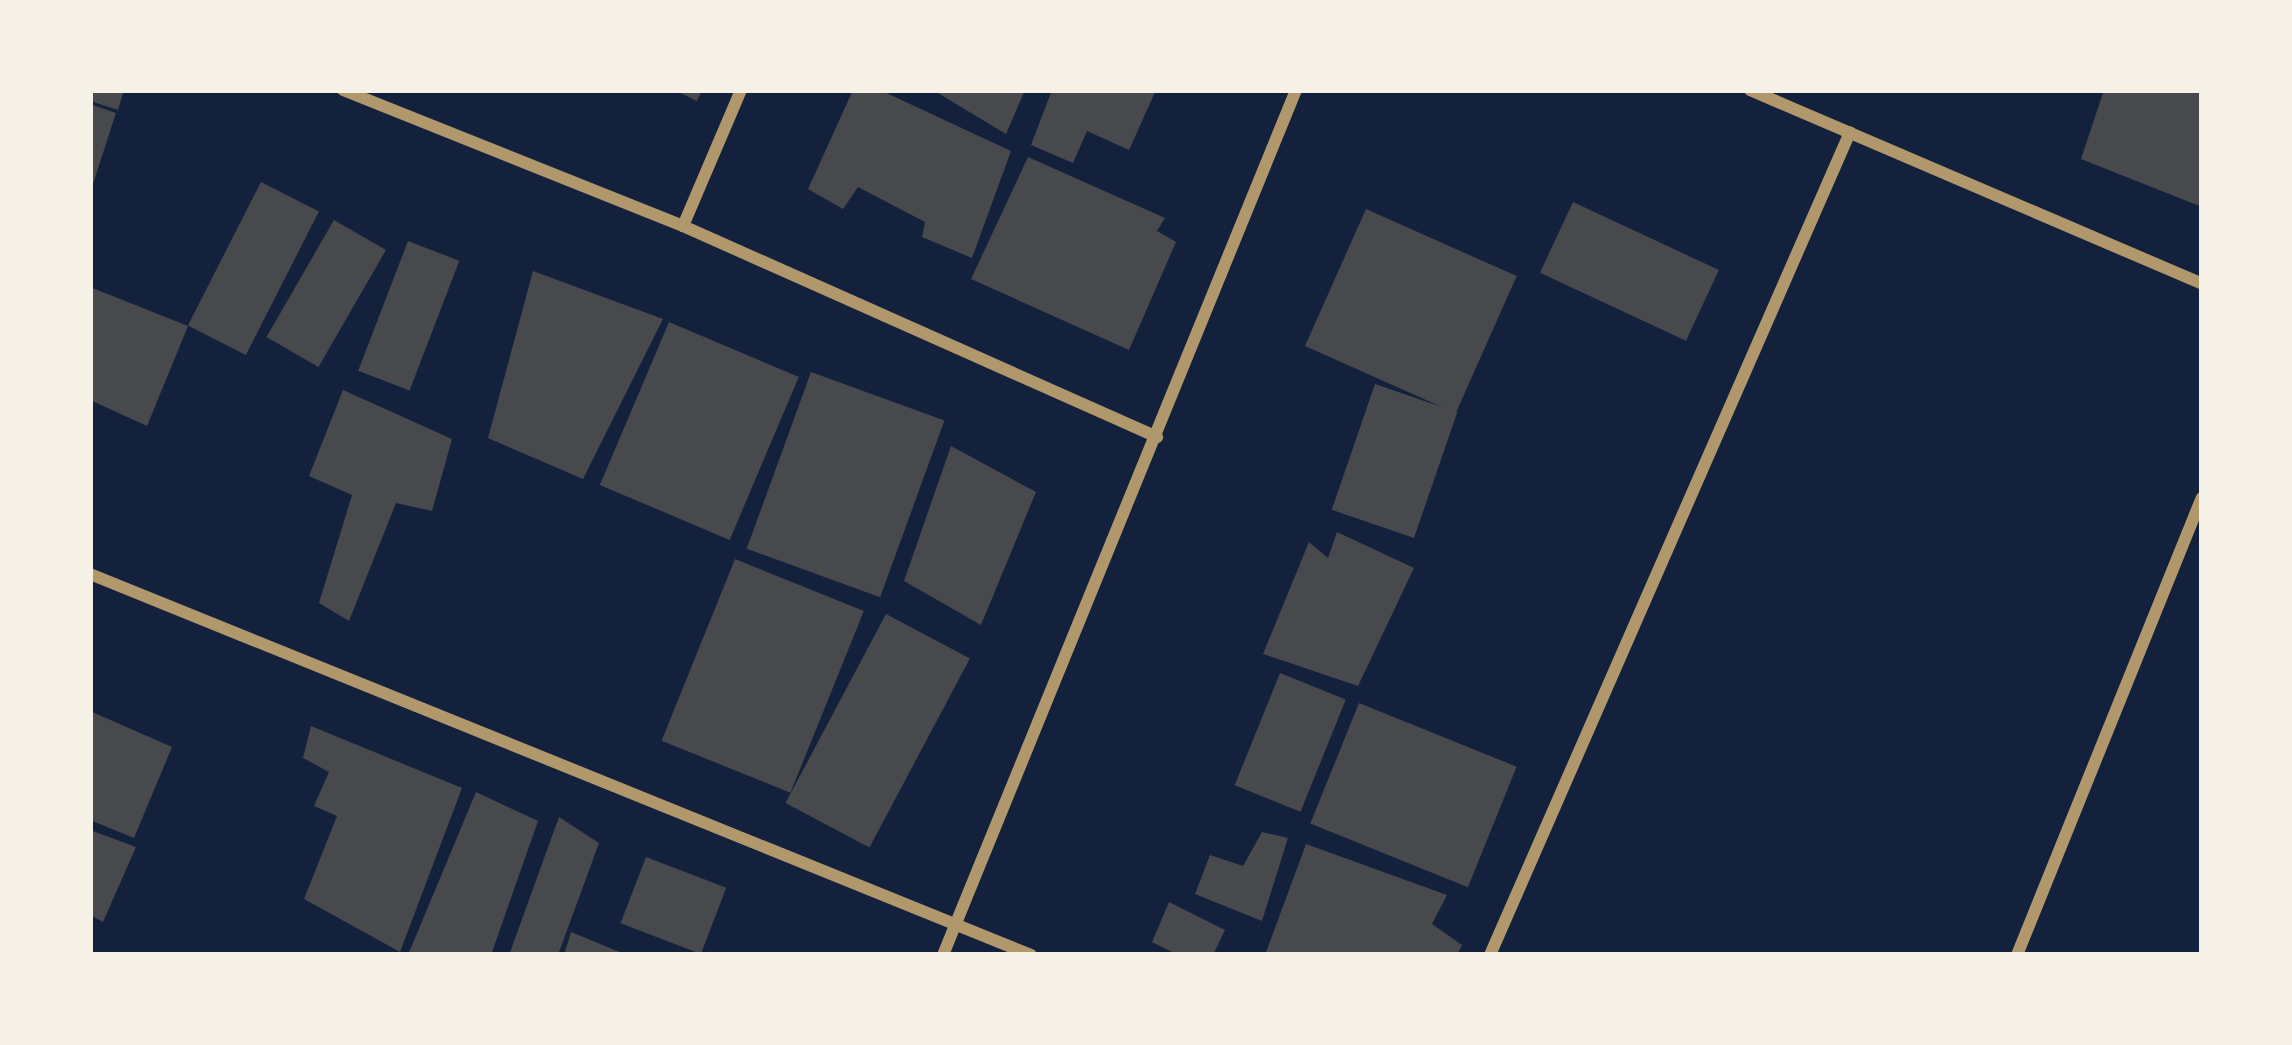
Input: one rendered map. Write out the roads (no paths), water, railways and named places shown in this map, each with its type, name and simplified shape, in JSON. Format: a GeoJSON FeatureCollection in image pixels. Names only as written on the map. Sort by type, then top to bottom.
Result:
{"type":"FeatureCollection","features":[{"type":"Feature","properties":{"kind":"street"},"geometry":{"type":"LineString","coordinates":[[343,90],[683,226],[1157,437]]}},
{"type":"Feature","properties":{"kind":"street"},"geometry":{"type":"LineString","coordinates":[[683,226],[741,90]]}},
{"type":"Feature","properties":{"kind":"street"},"geometry":{"type":"LineString","coordinates":[[943,955],[1296,90]]}},
{"type":"Feature","properties":{"kind":"street"},"geometry":{"type":"LineString","coordinates":[[1750,90],[2202,284]]}},
{"type":"Feature","properties":{"kind":"street"},"geometry":{"type":"LineString","coordinates":[[1490,955],[1850,132]]}},
{"type":"Feature","properties":{"kind":"street"},"geometry":{"type":"LineString","coordinates":[[2017,955],[2202,498]]}},
{"type":"Feature","properties":{"kind":"street"},"geometry":{"type":"LineString","coordinates":[[90,574],[1031,955]]}}]}
